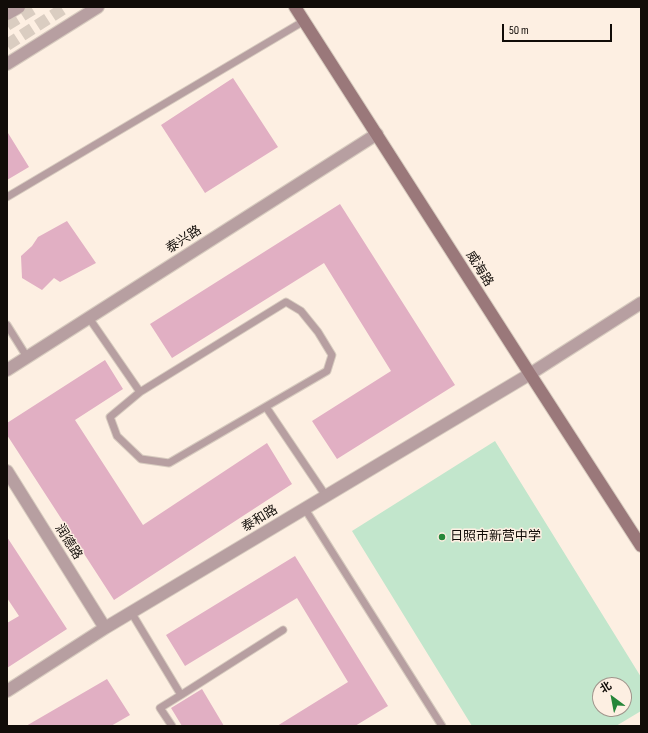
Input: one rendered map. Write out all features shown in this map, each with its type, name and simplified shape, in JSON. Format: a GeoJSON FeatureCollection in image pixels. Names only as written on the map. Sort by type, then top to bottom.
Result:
{"type":"FeatureCollection","features":[{"type":"Feature","properties":{"kind":"main road","name":"威海路"},"geometry":{"type":"LineString","coordinates":[[295,7],[641,546]]}},
{"type":"Feature","properties":{"kind":"street"},"geometry":{"type":"LineString","coordinates":[[7,14],[19,7]]}},
{"type":"Feature","properties":{"kind":"street"},"geometry":{"type":"LineString","coordinates":[[7,64],[98,7]]}},
{"type":"Feature","properties":{"kind":"street","name":"泰兴路"},"geometry":{"type":"LineString","coordinates":[[7,370],[377,134]]}},
{"type":"Feature","properties":{"kind":"street","name":"泰和路"},"geometry":{"type":"LineString","coordinates":[[7,690],[131,612],[530,374],[641,303]]}},
{"type":"Feature","properties":{"kind":"street","name":"润德路"},"geometry":{"type":"LineString","coordinates":[[7,470],[105,628]]}},
{"type":"Feature","properties":{"kind":"lane"},"geometry":{"type":"LineString","coordinates":[[7,197],[304,21]]}},
{"type":"Feature","properties":{"kind":"lane"},"geometry":{"type":"LineString","coordinates":[[286,302],[301,311],[318,332],[332,355],[327,371],[169,464],[141,459],[117,436],[110,418],[140,392],[286,302]]}},
{"type":"Feature","properties":{"kind":"lane"},"geometry":{"type":"LineString","coordinates":[[89,318],[140,392]]}},
{"type":"Feature","properties":{"kind":"lane"},"geometry":{"type":"LineString","coordinates":[[7,324],[27,357]]}},
{"type":"Feature","properties":{"kind":"lane"},"geometry":{"type":"LineString","coordinates":[[266,407],[326,496]]}},
{"type":"Feature","properties":{"kind":"lane"},"geometry":{"type":"LineString","coordinates":[[305,509],[442,726]]}},
{"type":"Feature","properties":{"kind":"lane"},"geometry":{"type":"LineString","coordinates":[[131,612],[181,695]]}},
{"type":"Feature","properties":{"kind":"lane"},"geometry":{"type":"LineString","coordinates":[[172,726],[160,708],[283,630]]}},
{"type":"Feature","properties":{"kind":"green space"},"geometry":{"type":"Polygon","coordinates":[[[495,441],[641,677],[641,711],[632,716],[632,677],[592,677],[592,717],[631,717],[616,726],[472,726],[352,531],[495,441]]]}},
{"type":"Feature","properties":{"kind":"building"},"geometry":{"type":"Polygon","coordinates":[[[233,78],[278,147],[205,193],[161,125],[233,78]]]}},
{"type":"Feature","properties":{"kind":"building"},"geometry":{"type":"Polygon","coordinates":[[[8,133],[29,167],[7,180],[7,134],[8,133]]]}},
{"type":"Feature","properties":{"kind":"building"},"geometry":{"type":"Polygon","coordinates":[[[340,204],[455,385],[337,459],[312,421],[391,371],[324,263],[172,358],[150,324],[340,204]]]}},
{"type":"Feature","properties":{"kind":"building"},"geometry":{"type":"Polygon","coordinates":[[[67,221],[96,263],[60,282],[54,278],[42,290],[22,278],[21,256],[32,246],[38,237],[67,221]]]}},
{"type":"Feature","properties":{"kind":"building"},"geometry":{"type":"Polygon","coordinates":[[[105,360],[123,389],[75,420],[143,525],[267,443],[292,484],[114,600],[7,435],[7,423],[105,360]]]}},
{"type":"Feature","properties":{"kind":"building"},"geometry":{"type":"Polygon","coordinates":[[[7,537],[67,629],[7,668],[7,623],[19,616],[7,598],[7,537]]]}},
{"type":"Feature","properties":{"kind":"building"},"geometry":{"type":"Polygon","coordinates":[[[295,556],[388,706],[355,726],[277,726],[348,682],[297,598],[185,666],[166,635],[295,556]]]}},
{"type":"Feature","properties":{"kind":"building"},"geometry":{"type":"Polygon","coordinates":[[[107,679],[130,715],[111,726],[26,726],[107,679]]]}},
{"type":"Feature","properties":{"kind":"building"},"geometry":{"type":"Polygon","coordinates":[[[202,689],[224,726],[182,726],[171,708],[202,689]]]}},
{"type":"Feature","properties":{"kind":"tunnel"},"geometry":{"type":"LineString","coordinates":[[7,25],[36,7]]}},
{"type":"Feature","properties":{"kind":"tunnel"},"geometry":{"type":"LineString","coordinates":[[7,45],[66,7]]}},
{"type":"Feature","properties":{"kind":"place","name":"日照市新营中学"},"geometry":{"type":"Point","coordinates":[442,537]}}]}
